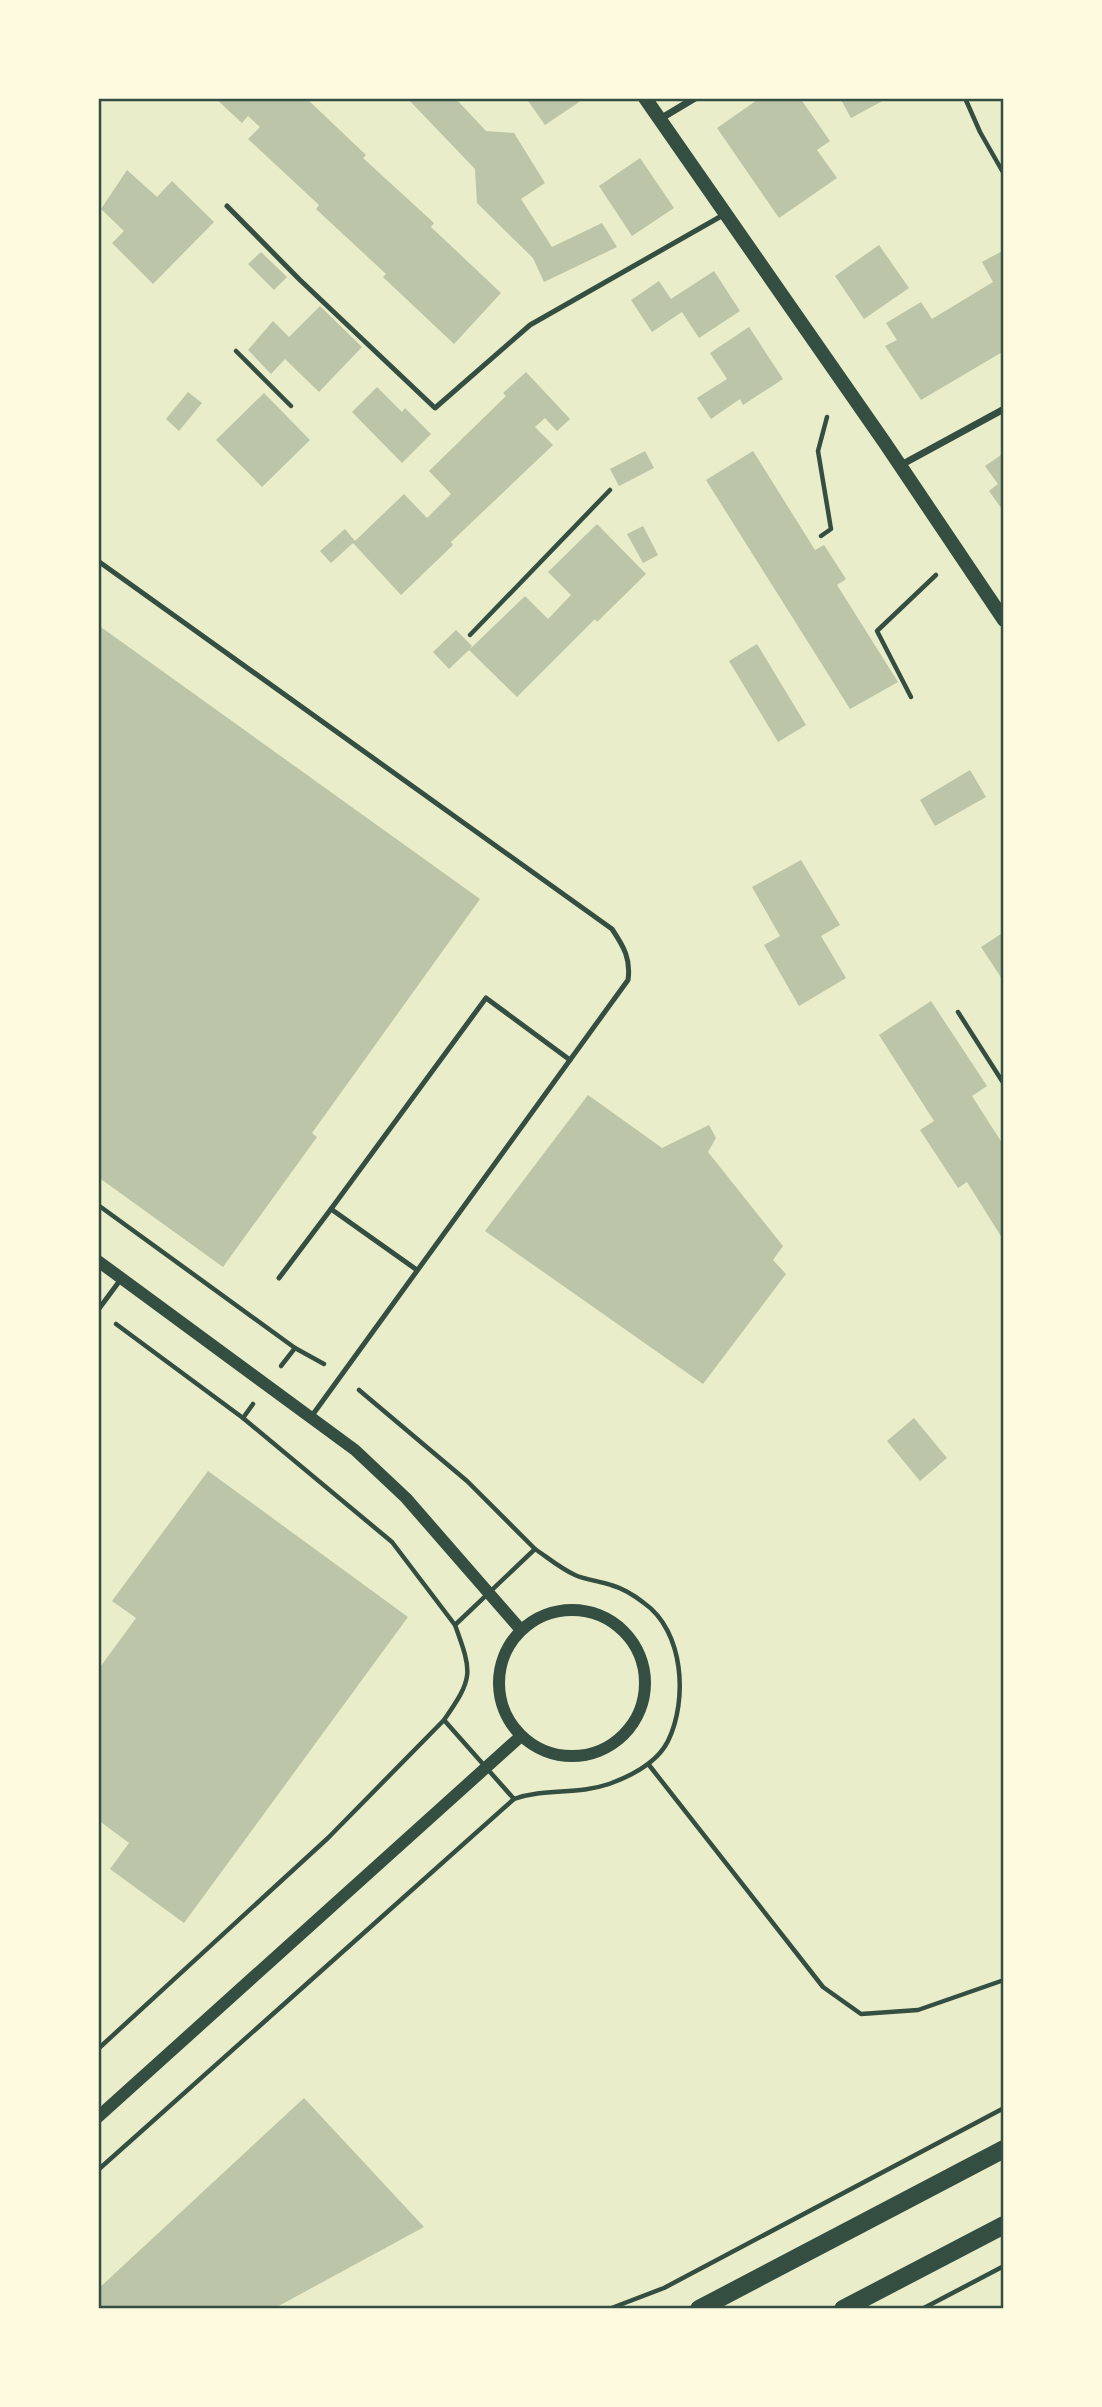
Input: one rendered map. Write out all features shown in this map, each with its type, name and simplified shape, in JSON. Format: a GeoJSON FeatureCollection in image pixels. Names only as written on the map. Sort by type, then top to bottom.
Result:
{"type":"FeatureCollection","features":[{"type":"Feature","properties":{"kind":"main road"},"geometry":{"type":"LineString","coordinates":[[645,98],[1004,620]]}},
{"type":"Feature","properties":{"kind":"main road"},"geometry":{"type":"LineString","coordinates":[[699,2309],[1004,2149]]}},
{"type":"Feature","properties":{"kind":"main road"},"geometry":{"type":"LineString","coordinates":[[843,2309],[1004,2225]]}},
{"type":"Feature","properties":{"kind":"street"},"geometry":{"type":"LineString","coordinates":[[660,120],[695,98]]}},
{"type":"Feature","properties":{"kind":"street"},"geometry":{"type":"LineString","coordinates":[[900,466],[1004,409]]}},
{"type":"Feature","properties":{"kind":"street"},"geometry":{"type":"LineString","coordinates":[[98,1261],[355,1450],[406,1498],[521,1630]]}},
{"type":"Feature","properties":{"kind":"street"},"geometry":{"type":"LineString","coordinates":[[581,1610],[602,1615],[620,1626],[634,1643],[643,1663],[646,1686],[640,1710],[628,1730],[610,1746],[588,1755],[564,1756],[541,1749],[522,1736],[507,1717],[499,1695],[499,1672],[507,1649],[521,1630],[538,1617],[559,1611],[581,1610]]}},
{"type":"Feature","properties":{"kind":"street"},"geometry":{"type":"LineString","coordinates":[[98,2117],[522,1736]]}},
{"type":"Feature","properties":{"kind":"lane"},"geometry":{"type":"LineString","coordinates":[[227,205],[300,280],[435,408],[530,325],[725,214]]}},
{"type":"Feature","properties":{"kind":"lane"},"geometry":{"type":"LineString","coordinates":[[98,561],[612,929],[630,964],[628,981],[311,1417]]}},
{"type":"Feature","properties":{"kind":"lane"},"geometry":{"type":"LineString","coordinates":[[279,1279],[486,998],[570,1060]]}},
{"type":"Feature","properties":{"kind":"lane"},"geometry":{"type":"LineString","coordinates":[[331,1209],[417,1270]]}},
{"type":"Feature","properties":{"kind":"lane"},"geometry":{"type":"LineString","coordinates":[[98,1310],[121,1278]]}},
{"type":"Feature","properties":{"kind":"path"},"geometry":{"type":"LineString","coordinates":[[965,98],[980,132],[1004,174]]}},
{"type":"Feature","properties":{"kind":"path"},"geometry":{"type":"LineString","coordinates":[[236,351],[291,406]]}},
{"type":"Feature","properties":{"kind":"path"},"geometry":{"type":"LineString","coordinates":[[821,536],[831,529],[818,451],[827,417]]}},
{"type":"Feature","properties":{"kind":"path"},"geometry":{"type":"LineString","coordinates":[[470,635],[610,490]]}},
{"type":"Feature","properties":{"kind":"path"},"geometry":{"type":"LineString","coordinates":[[911,697],[877,631],[936,575]]}},
{"type":"Feature","properties":{"kind":"path"},"geometry":{"type":"LineString","coordinates":[[958,1012],[1004,1084]]}},
{"type":"Feature","properties":{"kind":"path"},"geometry":{"type":"LineString","coordinates":[[98,2049],[328,1838],[444,1720],[466,1688],[468,1663],[455,1625],[392,1542],[243,1418],[109,1319]]}},
{"type":"Feature","properties":{"kind":"path"},"geometry":{"type":"LineString","coordinates":[[98,2170],[514,1799],[533,1792],[572,1792],[609,1784],[649,1765],[667,1742],[678,1712],[679,1675],[674,1647],[663,1623],[646,1604],[615,1586],[575,1575],[535,1549],[455,1625]]}},
{"type":"Feature","properties":{"kind":"path"},"geometry":{"type":"LineString","coordinates":[[444,1720],[514,1799]]}},
{"type":"Feature","properties":{"kind":"path"},"geometry":{"type":"LineString","coordinates":[[649,1765],[823,1987],[861,2014],[918,2010],[1004,1980]]}},
{"type":"Feature","properties":{"kind":"path"},"geometry":{"type":"LineString","coordinates":[[609,2309],[664,2288],[1004,2108]]}},
{"type":"Feature","properties":{"kind":"path"},"geometry":{"type":"LineString","coordinates":[[922,2309],[1004,2266]]}},
{"type":"Feature","properties":{"kind":"building"},"geometry":{"type":"Polygon","coordinates":[[[215,98],[306,98],[366,155],[363,158],[434,223],[431,227],[501,293],[454,344],[383,277],[386,274],[316,209],[319,205],[248,139],[260,127],[248,116],[242,123],[215,98]]]}},
{"type":"Feature","properties":{"kind":"building"},"geometry":{"type":"Polygon","coordinates":[[[407,98],[455,98],[486,131],[514,133],[545,183],[521,199],[552,247],[602,223],[617,247],[544,282],[533,258],[477,203],[475,169],[407,98]]]}},
{"type":"Feature","properties":{"kind":"building"},"geometry":{"type":"Polygon","coordinates":[[[526,98],[585,98],[545,125],[526,98]]]}},
{"type":"Feature","properties":{"kind":"building"},"geometry":{"type":"Polygon","coordinates":[[[760,98],[800,98],[830,141],[817,150],[837,178],[779,218],[717,128],[760,98]]]}},
{"type":"Feature","properties":{"kind":"building"},"geometry":{"type":"Polygon","coordinates":[[[840,98],[888,98],[851,118],[840,98]]]}},
{"type":"Feature","properties":{"kind":"building"},"geometry":{"type":"Polygon","coordinates":[[[640,158],[674,208],[632,236],[599,186],[640,158]]]}},
{"type":"Feature","properties":{"kind":"building"},"geometry":{"type":"Polygon","coordinates":[[[127,170],[157,197],[172,181],[214,222],[153,284],[112,243],[124,231],[101,209],[127,170]]]}},
{"type":"Feature","properties":{"kind":"building"},"geometry":{"type":"Polygon","coordinates":[[[879,245],[909,288],[864,319],[835,276],[879,245]]]}},
{"type":"Feature","properties":{"kind":"building"},"geometry":{"type":"Polygon","coordinates":[[[1004,250],[1004,351],[921,400],[885,346],[897,340],[886,323],[921,302],[932,319],[993,282],[982,262],[1004,250]]]}},
{"type":"Feature","properties":{"kind":"building"},"geometry":{"type":"Polygon","coordinates":[[[261,252],[287,277],[274,290],[248,264],[261,252]]]}},
{"type":"Feature","properties":{"kind":"building"},"geometry":{"type":"Polygon","coordinates":[[[714,271],[740,311],[699,338],[682,312],[652,332],[631,300],[659,281],[671,299],[714,271]]]}},
{"type":"Feature","properties":{"kind":"building"},"geometry":{"type":"Polygon","coordinates":[[[320,306],[362,347],[319,392],[285,359],[271,374],[248,350],[273,321],[289,337],[320,306]]]}},
{"type":"Feature","properties":{"kind":"building"},"geometry":{"type":"Polygon","coordinates":[[[749,327],[783,379],[743,405],[740,399],[711,419],[697,398],[727,379],[710,353],[749,327]]]}},
{"type":"Feature","properties":{"kind":"building"},"geometry":{"type":"Polygon","coordinates":[[[526,372],[570,419],[557,431],[545,418],[535,427],[553,445],[451,542],[453,545],[401,595],[353,543],[331,563],[320,551],[345,529],[355,541],[404,494],[427,518],[451,494],[429,471],[506,396],[503,393],[526,372]]]}},
{"type":"Feature","properties":{"kind":"building"},"geometry":{"type":"Polygon","coordinates":[[[377,387],[402,412],[405,408],[431,434],[402,463],[352,412],[377,387]]]}},
{"type":"Feature","properties":{"kind":"building"},"geometry":{"type":"Polygon","coordinates":[[[188,392],[202,403],[179,431],[166,419],[188,392]]]}},
{"type":"Feature","properties":{"kind":"building"},"geometry":{"type":"Polygon","coordinates":[[[264,393],[310,440],[262,487],[216,440],[264,393]]]}},
{"type":"Feature","properties":{"kind":"building"},"geometry":{"type":"Polygon","coordinates":[[[645,451],[654,468],[619,486],[610,469],[645,451]]]}},
{"type":"Feature","properties":{"kind":"building"},"geometry":{"type":"Polygon","coordinates":[[[753,451],[815,550],[824,545],[846,579],[837,585],[898,682],[850,709],[706,480],[753,451]]]}},
{"type":"Feature","properties":{"kind":"building"},"geometry":{"type":"Polygon","coordinates":[[[1004,453],[1004,512],[989,491],[998,484],[985,466],[1004,453]]]}},
{"type":"Feature","properties":{"kind":"building"},"geometry":{"type":"Polygon","coordinates":[[[597,524],[646,574],[597,622],[595,619],[517,697],[469,650],[525,596],[548,619],[571,595],[548,572],[597,524]]]}},
{"type":"Feature","properties":{"kind":"building"},"geometry":{"type":"Polygon","coordinates":[[[643,526],[658,555],[643,563],[627,534],[643,526]]]}},
{"type":"Feature","properties":{"kind":"building"},"geometry":{"type":"Polygon","coordinates":[[[98,625],[480,899],[312,1133],[317,1137],[223,1267],[98,1177],[98,625]]]}},
{"type":"Feature","properties":{"kind":"building"},"geometry":{"type":"Polygon","coordinates":[[[456,630],[472,646],[449,669],[433,652],[456,630]]]}},
{"type":"Feature","properties":{"kind":"building"},"geometry":{"type":"Polygon","coordinates":[[[757,644],[806,725],[778,742],[729,661],[757,644]]]}},
{"type":"Feature","properties":{"kind":"building"},"geometry":{"type":"Polygon","coordinates":[[[970,770],[986,797],[935,826],[920,800],[970,770]]]}},
{"type":"Feature","properties":{"kind":"building"},"geometry":{"type":"Polygon","coordinates":[[[801,860],[840,925],[821,936],[846,978],[799,1006],[764,945],[780,936],[752,887],[801,860]]]}},
{"type":"Feature","properties":{"kind":"building"},"geometry":{"type":"Polygon","coordinates":[[[1004,932],[1004,982],[981,947],[1004,932]]]}},
{"type":"Feature","properties":{"kind":"building"},"geometry":{"type":"Polygon","coordinates":[[[931,1001],[987,1086],[972,1096],[1004,1146],[1004,1241],[967,1182],[958,1188],[920,1130],[934,1121],[879,1035],[931,1001]]]}},
{"type":"Feature","properties":{"kind":"building"},"geometry":{"type":"Polygon","coordinates":[[[588,1095],[662,1148],[709,1125],[716,1138],[708,1152],[783,1246],[773,1260],[786,1274],[703,1384],[485,1231],[588,1095]]]}},
{"type":"Feature","properties":{"kind":"building"},"geometry":{"type":"Polygon","coordinates":[[[914,1418],[947,1458],[920,1481],[887,1441],[914,1418]]]}},
{"type":"Feature","properties":{"kind":"building"},"geometry":{"type":"Polygon","coordinates":[[[208,1471],[408,1617],[184,1923],[110,1869],[129,1843],[98,1820],[98,1670],[136,1618],[112,1601],[208,1471]]]}},
{"type":"Feature","properties":{"kind":"building"},"geometry":{"type":"Polygon","coordinates":[[[304,2098],[424,2227],[273,2309],[98,2309],[98,2289],[304,2098]]]}}]}
